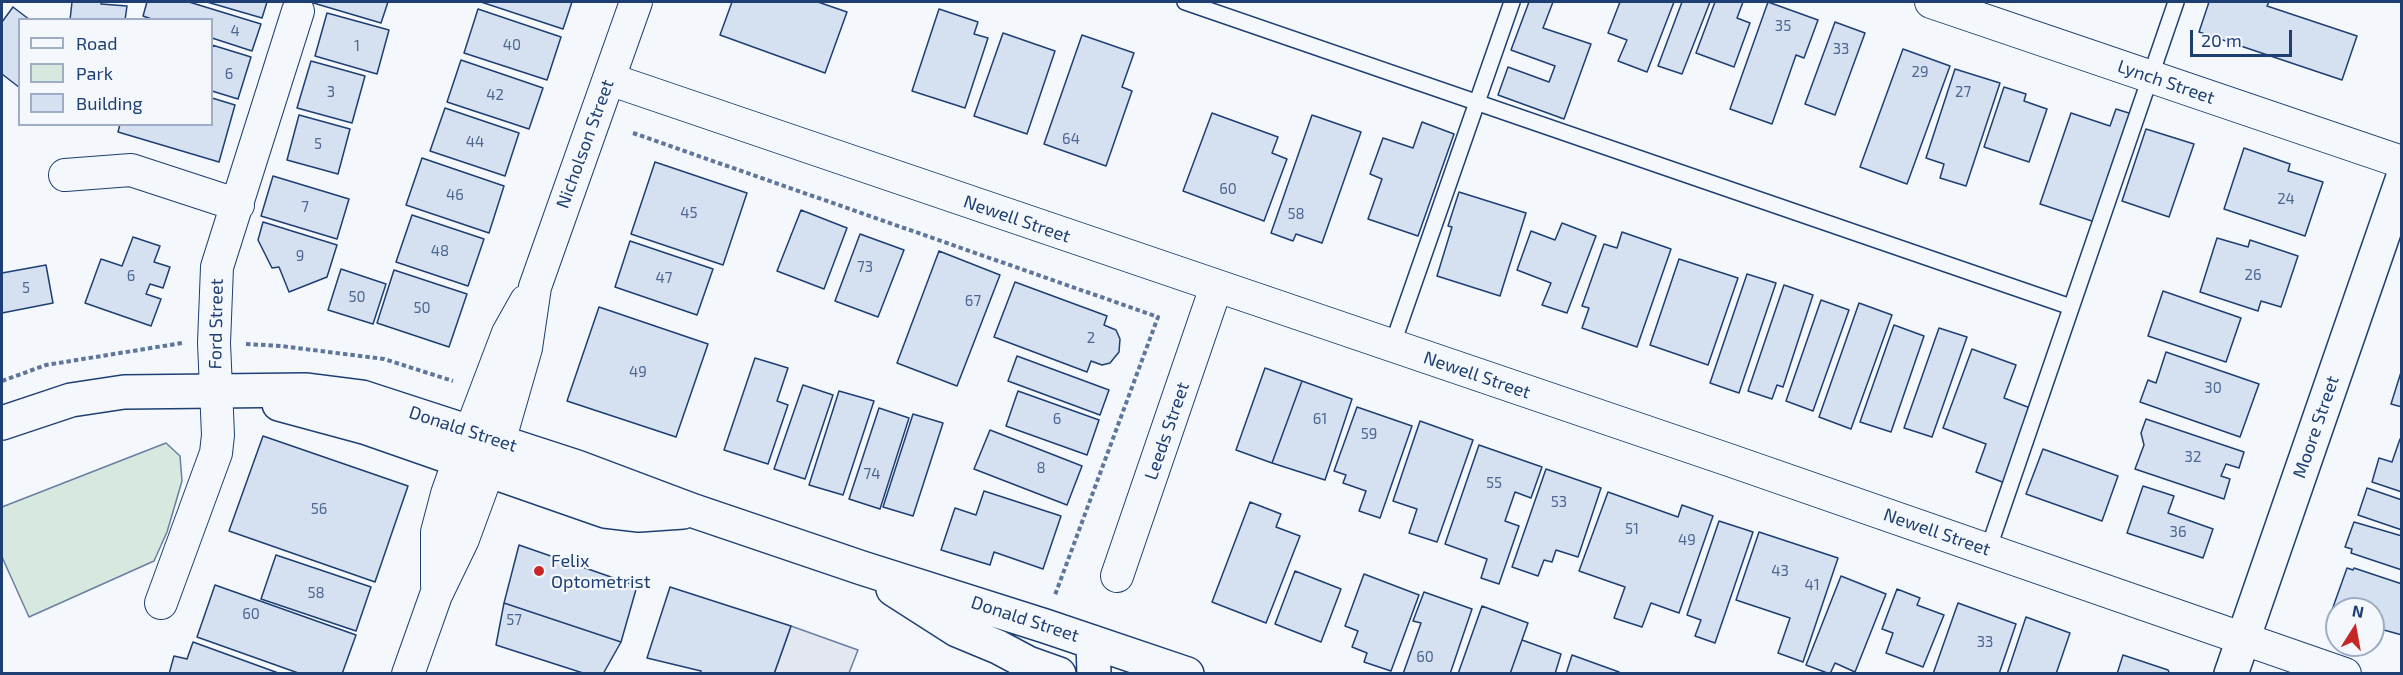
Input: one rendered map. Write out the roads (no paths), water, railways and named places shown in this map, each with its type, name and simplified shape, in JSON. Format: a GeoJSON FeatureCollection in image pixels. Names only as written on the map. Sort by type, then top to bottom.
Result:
{"type":"FeatureCollection","features":[{"type":"Feature","properties":{"kind":"street","name":"Nicholson Street"},"geometry":{"type":"LineString","coordinates":[[408,674],[436,595],[463,539],[479,451],[508,333],[535,287],[636,2]]}},
{"type":"Feature","properties":{"kind":"street","name":"Lynch Street"},"geometry":{"type":"LineString","coordinates":[[1931,2],[2402,162]]}},
{"type":"Feature","properties":{"kind":"street","name":"Ford Street"},"geometry":{"type":"LineString","coordinates":[[161,603],[216,453],[219,390],[215,280],[220,254],[238,205],[298,11]]}},
{"type":"Feature","properties":{"kind":"street","name":"Newell Street"},"geometry":{"type":"LineString","coordinates":[[609,79],[2345,674]]}},
{"type":"Feature","properties":{"kind":"street"},"geometry":{"type":"LineString","coordinates":[[64,175],[131,170],[238,205]]}},
{"type":"Feature","properties":{"kind":"street","name":"Moore Street"},"geometry":{"type":"LineString","coordinates":[[2231,674],[2402,180]]}},
{"type":"Feature","properties":{"kind":"street","name":"Leeds Street"},"geometry":{"type":"LineString","coordinates":[[1118,576],[1216,287]]}},
{"type":"Feature","properties":{"kind":"street","name":"Donald Street"},"geometry":{"type":"LineString","coordinates":[[2,423],[55,404],[124,392],[306,390],[346,394],[376,401],[479,451],[577,467],[694,511],[862,568],[1045,626],[1094,658],[1187,674]]}},
{"type":"Feature","properties":{"kind":"street","name":"Donald Street"},"geometry":{"type":"LineString","coordinates":[[2,447],[56,427],[181,392]]}},
{"type":"Feature","properties":{"kind":"street","name":"Donald Street"},"geometry":{"type":"LineString","coordinates":[[862,568],[957,630],[998,647],[1028,663],[1061,674]]}},
{"type":"Feature","properties":{"kind":"street"},"geometry":{"type":"LineString","coordinates":[[1061,674],[1094,658]]}},
{"type":"Feature","properties":{"kind":"lane"},"geometry":{"type":"LineString","coordinates":[[1185,2],[2071,307]]}},
{"type":"Feature","properties":{"kind":"lane"},"geometry":{"type":"LineString","coordinates":[[1392,346],[1512,2]]}},
{"type":"Feature","properties":{"kind":"lane"},"geometry":{"type":"LineString","coordinates":[[1988,550],[2176,2]]}},
{"type":"Feature","properties":{"kind":"place","name":"Felix Optometrist"},"geometry":{"type":"Point","coordinates":[539,571]}}]}
